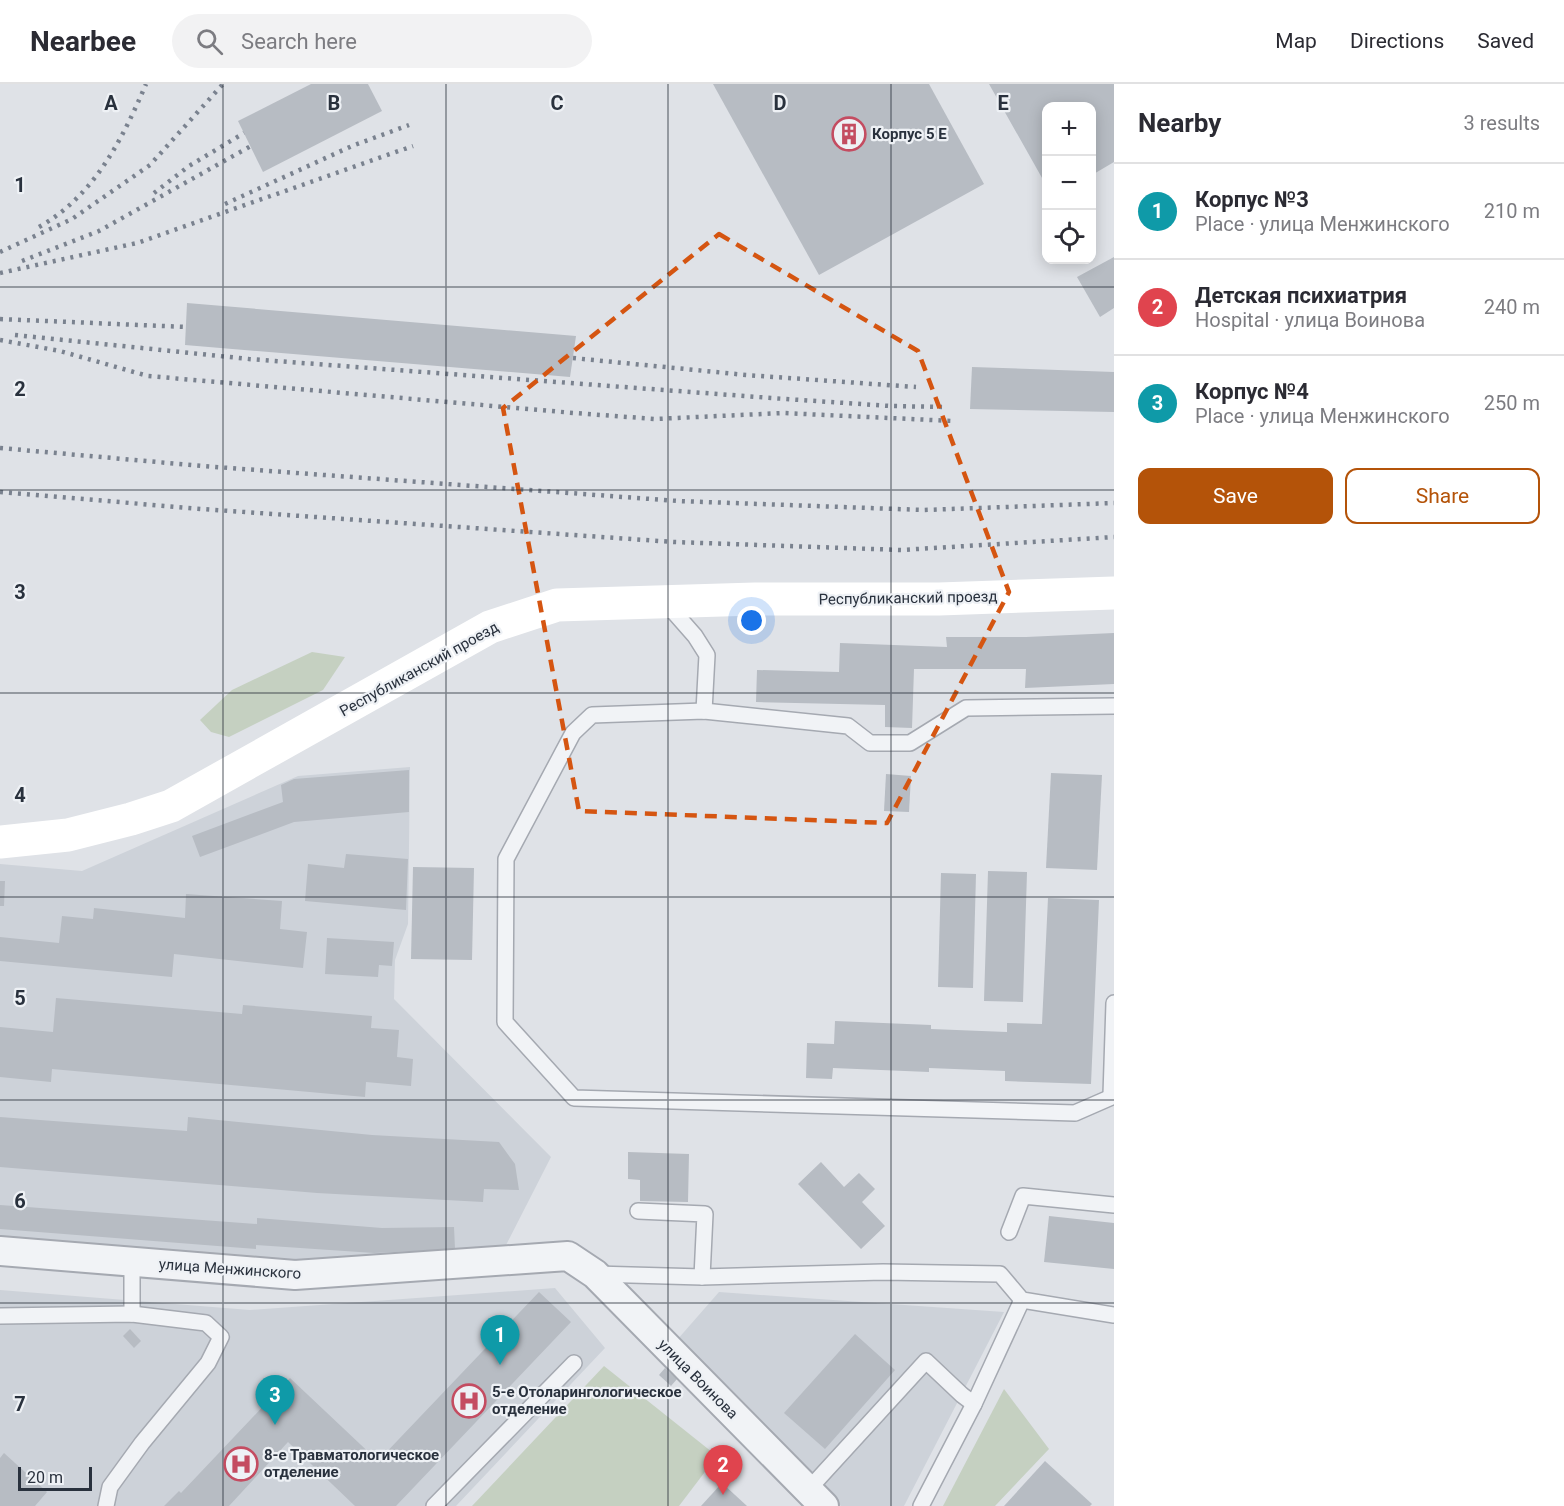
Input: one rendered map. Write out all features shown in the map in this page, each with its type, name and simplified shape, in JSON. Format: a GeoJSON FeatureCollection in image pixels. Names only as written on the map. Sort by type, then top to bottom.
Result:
{"type":"FeatureCollection","features":[{"type":"Feature","properties":{"kind":"main road","name":"Республиканский проезд"},"geometry":{"type":"LineString","coordinates":[[0,842],[68,835],[171,806],[490,627],[557,605],[664,601],[939,599],[1114,592]]}},
{"type":"Feature","properties":{"kind":"street","name":"улица Менжинского"},"geometry":{"type":"LineString","coordinates":[[0,1251],[295,1275],[568,1256]]}},
{"type":"Feature","properties":{"kind":"street","name":"улица Воинова"},"geometry":{"type":"LineString","coordinates":[[568,1256],[595,1274],[816,1498]]}},
{"type":"Feature","properties":{"kind":"lane"},"geometry":{"type":"LineString","coordinates":[[664,601],[695,636],[707,655],[704,711]]}},
{"type":"Feature","properties":{"kind":"lane"},"geometry":{"type":"LineString","coordinates":[[1114,706],[966,708],[910,743],[870,743],[848,726],[704,711],[592,715],[573,733],[506,859],[505,1022],[574,1098],[1075,1113],[1113,1096],[1114,1003]]}},
{"type":"Feature","properties":{"kind":"lane"},"geometry":{"type":"LineString","coordinates":[[1009,1232],[1023,1196],[1114,1205]]}},
{"type":"Feature","properties":{"kind":"lane"},"geometry":{"type":"LineString","coordinates":[[638,1212],[705,1214],[702,1277]]}},
{"type":"Feature","properties":{"kind":"lane"},"geometry":{"type":"LineString","coordinates":[[132,1262],[132,1314]]}},
{"type":"Feature","properties":{"kind":"lane"},"geometry":{"type":"LineString","coordinates":[[595,1274],[702,1277],[883,1272],[1000,1274],[1022,1300],[1114,1315]]}},
{"type":"Feature","properties":{"kind":"lane"},"geometry":{"type":"LineString","coordinates":[[921,1506],[974,1404],[1022,1300]]}},
{"type":"Feature","properties":{"kind":"lane"},"geometry":{"type":"LineString","coordinates":[[0,1316],[132,1314],[206,1323],[221,1337],[208,1363],[142,1443],[110,1487],[106,1506]]}},
{"type":"Feature","properties":{"kind":"lane"},"geometry":{"type":"LineString","coordinates":[[816,1498],[926,1361],[974,1404]]}},
{"type":"Feature","properties":{"kind":"lane"},"geometry":{"type":"LineString","coordinates":[[434,1506],[574,1363]]}},
{"type":"Feature","properties":{"kind":"highlighted area"},"geometry":{"type":"Polygon","coordinates":[[[719,234],[918,351],[1009,592],[887,823],[579,811],[503,408],[719,234]]]}},
{"type":"Feature","properties":{"kind":"shaded area"},"geometry":{"type":"Polygon","coordinates":[[[410,767],[408,924],[395,960],[394,999],[551,1157],[503,1251],[297,1263],[0,1237],[0,864],[82,871],[298,776],[410,767]]]}},
{"type":"Feature","properties":{"kind":"shaded area"},"geometry":{"type":"Polygon","coordinates":[[[555,1288],[605,1348],[456,1506],[0,1506],[0,1290],[250,1310],[555,1288]]]}},
{"type":"Feature","properties":{"kind":"shaded area"},"geometry":{"type":"Polygon","coordinates":[[[719,1292],[1004,1312],[904,1506],[841,1506],[677,1340],[719,1292]]]}},
{"type":"Feature","properties":{"kind":"green space"},"geometry":{"type":"Polygon","coordinates":[[[312,652],[345,657],[323,690],[229,737],[211,732],[200,720],[232,690],[312,652]]]}},
{"type":"Feature","properties":{"kind":"green space"},"geometry":{"type":"Polygon","coordinates":[[[604,1366],[717,1456],[679,1506],[472,1506],[604,1366]]]}},
{"type":"Feature","properties":{"kind":"green space"},"geometry":{"type":"Polygon","coordinates":[[[1004,1389],[1049,1449],[995,1506],[943,1506],[1004,1389]]]}},
{"type":"Feature","properties":{"kind":"building"},"geometry":{"type":"Polygon","coordinates":[[[311,84],[368,84],[382,111],[263,172],[238,121],[311,84]]]}},
{"type":"Feature","properties":{"kind":"building","name":"Корпус 5 E"},"geometry":{"type":"Polygon","coordinates":[[[713,84],[929,84],[984,184],[819,275],[713,84]]]}},
{"type":"Feature","properties":{"kind":"building"},"geometry":{"type":"Polygon","coordinates":[[[989,84],[1114,84],[1114,162],[1096,173],[1096,102],[1042,102],[1042,178],[989,84]]]}},
{"type":"Feature","properties":{"kind":"building"},"geometry":{"type":"Polygon","coordinates":[[[1114,257],[1114,308],[1100,317],[1077,277],[1114,257]]]}},
{"type":"Feature","properties":{"kind":"building"},"geometry":{"type":"Polygon","coordinates":[[[187,303],[576,336],[570,377],[185,345],[187,303]]]}},
{"type":"Feature","properties":{"kind":"building"},"geometry":{"type":"Polygon","coordinates":[[[972,367],[1114,372],[1114,412],[970,409],[972,367]]]}},
{"type":"Feature","properties":{"kind":"building"},"geometry":{"type":"Polygon","coordinates":[[[1114,633],[1114,684],[1025,688],[1026,669],[914,669],[912,728],[885,727],[885,705],[756,702],[757,670],[839,672],[840,643],[947,647],[946,637],[1026,637],[1114,633]]]}},
{"type":"Feature","properties":{"kind":"building"},"geometry":{"type":"Polygon","coordinates":[[[409,770],[409,812],[294,822],[200,857],[192,836],[283,802],[281,785],[294,779],[409,770]]]}},
{"type":"Feature","properties":{"kind":"building"},"geometry":{"type":"Polygon","coordinates":[[[1051,773],[1102,775],[1097,870],[1046,868],[1051,773]]]}},
{"type":"Feature","properties":{"kind":"building"},"geometry":{"type":"Polygon","coordinates":[[[886,774],[911,776],[909,812],[884,811],[886,774]]]}},
{"type":"Feature","properties":{"kind":"building"},"geometry":{"type":"Polygon","coordinates":[[[346,854],[408,859],[406,910],[305,901],[308,864],[344,868],[346,854]]]}},
{"type":"Feature","properties":{"kind":"building"},"geometry":{"type":"Polygon","coordinates":[[[413,867],[474,868],[472,960],[411,959],[413,867]]]}},
{"type":"Feature","properties":{"kind":"building"},"geometry":{"type":"Polygon","coordinates":[[[988,871],[1027,872],[1023,1002],[984,1001],[988,871]]]}},
{"type":"Feature","properties":{"kind":"building"},"geometry":{"type":"Polygon","coordinates":[[[941,873],[976,874],[973,988],[938,987],[941,873]]]}},
{"type":"Feature","properties":{"kind":"building"},"geometry":{"type":"Polygon","coordinates":[[[0,881],[5,881],[4,906],[0,906],[0,881]]]}},
{"type":"Feature","properties":{"kind":"building"},"geometry":{"type":"Polygon","coordinates":[[[186,894],[282,901],[280,929],[307,932],[303,968],[174,954],[172,977],[0,961],[0,937],[59,943],[62,916],[93,919],[94,908],[185,918],[186,894]]]}},
{"type":"Feature","properties":{"kind":"building"},"geometry":{"type":"Polygon","coordinates":[[[1048,898],[1099,900],[1091,1084],[1005,1081],[1005,1071],[929,1068],[929,1072],[833,1068],[832,1079],[806,1078],[807,1043],[834,1044],[835,1021],[931,1025],[931,1029],[1007,1032],[1007,1023],[1042,1024],[1048,898]]]}},
{"type":"Feature","properties":{"kind":"building"},"geometry":{"type":"Polygon","coordinates":[[[327,938],[394,942],[392,966],[379,965],[378,977],[325,974],[327,938]]]}},
{"type":"Feature","properties":{"kind":"building"},"geometry":{"type":"Polygon","coordinates":[[[56,998],[242,1014],[243,1005],[372,1016],[371,1028],[399,1030],[397,1057],[413,1059],[411,1086],[366,1082],[365,1097],[52,1069],[51,1082],[0,1077],[0,1027],[53,1032],[56,998]]]}},
{"type":"Feature","properties":{"kind":"building"},"geometry":{"type":"Polygon","coordinates":[[[0,1117],[187,1131],[188,1117],[372,1135],[499,1142],[515,1164],[519,1190],[484,1189],[483,1202],[317,1193],[0,1167],[0,1117]]]}},
{"type":"Feature","properties":{"kind":"building"},"geometry":{"type":"Polygon","coordinates":[[[628,1152],[689,1154],[688,1202],[640,1201],[640,1180],[628,1179],[628,1152]]]}},
{"type":"Feature","properties":{"kind":"building"},"geometry":{"type":"Polygon","coordinates":[[[821,1162],[844,1187],[859,1173],[875,1189],[862,1202],[885,1226],[861,1249],[798,1184],[821,1162]]]}},
{"type":"Feature","properties":{"kind":"building"},"geometry":{"type":"Polygon","coordinates":[[[0,1205],[257,1224],[257,1218],[382,1228],[454,1227],[455,1249],[374,1253],[256,1245],[256,1249],[0,1229],[0,1205]]]}},
{"type":"Feature","properties":{"kind":"building"},"geometry":{"type":"Polygon","coordinates":[[[1049,1216],[1114,1223],[1114,1269],[1044,1262],[1049,1216]]]}},
{"type":"Feature","properties":{"kind":"building"},"geometry":{"type":"Polygon","coordinates":[[[539,1292],[571,1322],[396,1506],[355,1506],[288,1442],[229,1506],[164,1506],[179,1491],[181,1493],[290,1378],[378,1461],[539,1292]]]}},
{"type":"Feature","properties":{"kind":"building"},"geometry":{"type":"Polygon","coordinates":[[[130,1329],[141,1341],[134,1348],[123,1336],[130,1329]]]}},
{"type":"Feature","properties":{"kind":"building"},"geometry":{"type":"Polygon","coordinates":[[[855,1334],[895,1370],[825,1449],[784,1413],[855,1334]]]}},
{"type":"Feature","properties":{"kind":"building"},"geometry":{"type":"Polygon","coordinates":[[[665,1368],[677,1379],[671,1386],[659,1375],[665,1368]]]}},
{"type":"Feature","properties":{"kind":"building"},"geometry":{"type":"Polygon","coordinates":[[[4,1453],[47,1492],[35,1506],[0,1506],[0,1458],[4,1453]]]}},
{"type":"Feature","properties":{"kind":"building"},"geometry":{"type":"Polygon","coordinates":[[[1045,1461],[1092,1504],[1090,1506],[1004,1506],[1045,1461]]]}},
{"type":"Feature","properties":{"kind":"building"},"geometry":{"type":"Polygon","coordinates":[[[722,1483],[747,1506],[701,1506],[722,1483]]]}},
{"type":"Feature","properties":{"kind":"railway"},"geometry":{"type":"LineString","coordinates":[[39,227],[76,199],[91,183],[116,146],[146,84]]}},
{"type":"Feature","properties":{"kind":"railway"},"geometry":{"type":"LineString","coordinates":[[0,252],[72,219],[150,165],[223,84]]}},
{"type":"Feature","properties":{"kind":"railway"},"geometry":{"type":"LineString","coordinates":[[225,204],[352,146],[409,125]]}},
{"type":"Feature","properties":{"kind":"railway"},"geometry":{"type":"LineString","coordinates":[[154,193],[189,166],[244,133]]}},
{"type":"Feature","properties":{"kind":"railway"},"geometry":{"type":"LineString","coordinates":[[22,261],[99,231],[251,146]]}},
{"type":"Feature","properties":{"kind":"railway"},"geometry":{"type":"LineString","coordinates":[[0,273],[137,243],[413,146]]}},
{"type":"Feature","properties":{"kind":"railway"},"geometry":{"type":"LineString","coordinates":[[0,319],[186,327]]}},
{"type":"Feature","properties":{"kind":"railway"},"geometry":{"type":"LineString","coordinates":[[15,335],[249,359],[771,398],[890,406],[948,407]]}},
{"type":"Feature","properties":{"kind":"railway"},"geometry":{"type":"LineString","coordinates":[[0,340],[60,351],[148,376],[574,413],[655,419],[783,413],[953,421]]}},
{"type":"Feature","properties":{"kind":"railway"},"geometry":{"type":"LineString","coordinates":[[573,358],[746,375],[916,387]]}},
{"type":"Feature","properties":{"kind":"railway"},"geometry":{"type":"LineString","coordinates":[[0,448],[202,466],[678,501],[924,510],[1114,503]]}},
{"type":"Feature","properties":{"kind":"railway"},"geometry":{"type":"LineString","coordinates":[[0,492],[201,509],[674,542],[901,550],[1114,537]]}},
{"type":"Feature","properties":{"kind":"place","name":"Корпус 5 E"},"geometry":{"type":"Point","coordinates":[849,134]}},
{"type":"Feature","properties":{"kind":"place","name":"Корпус №3"},"geometry":{"type":"Point","coordinates":[500,1365]}},
{"type":"Feature","properties":{"kind":"place","name":"5-е Отоларингологическое отделение"},"geometry":{"type":"Point","coordinates":[469,1401]}},
{"type":"Feature","properties":{"kind":"place","name":"Корпус №4"},"geometry":{"type":"Point","coordinates":[275,1425]}},
{"type":"Feature","properties":{"kind":"place","name":"8-е Травматологическое отделение"},"geometry":{"type":"Point","coordinates":[241,1464]}},
{"type":"Feature","properties":{"kind":"place","name":"Детская психиатрия"},"geometry":{"type":"Point","coordinates":[723,1495]}}]}
